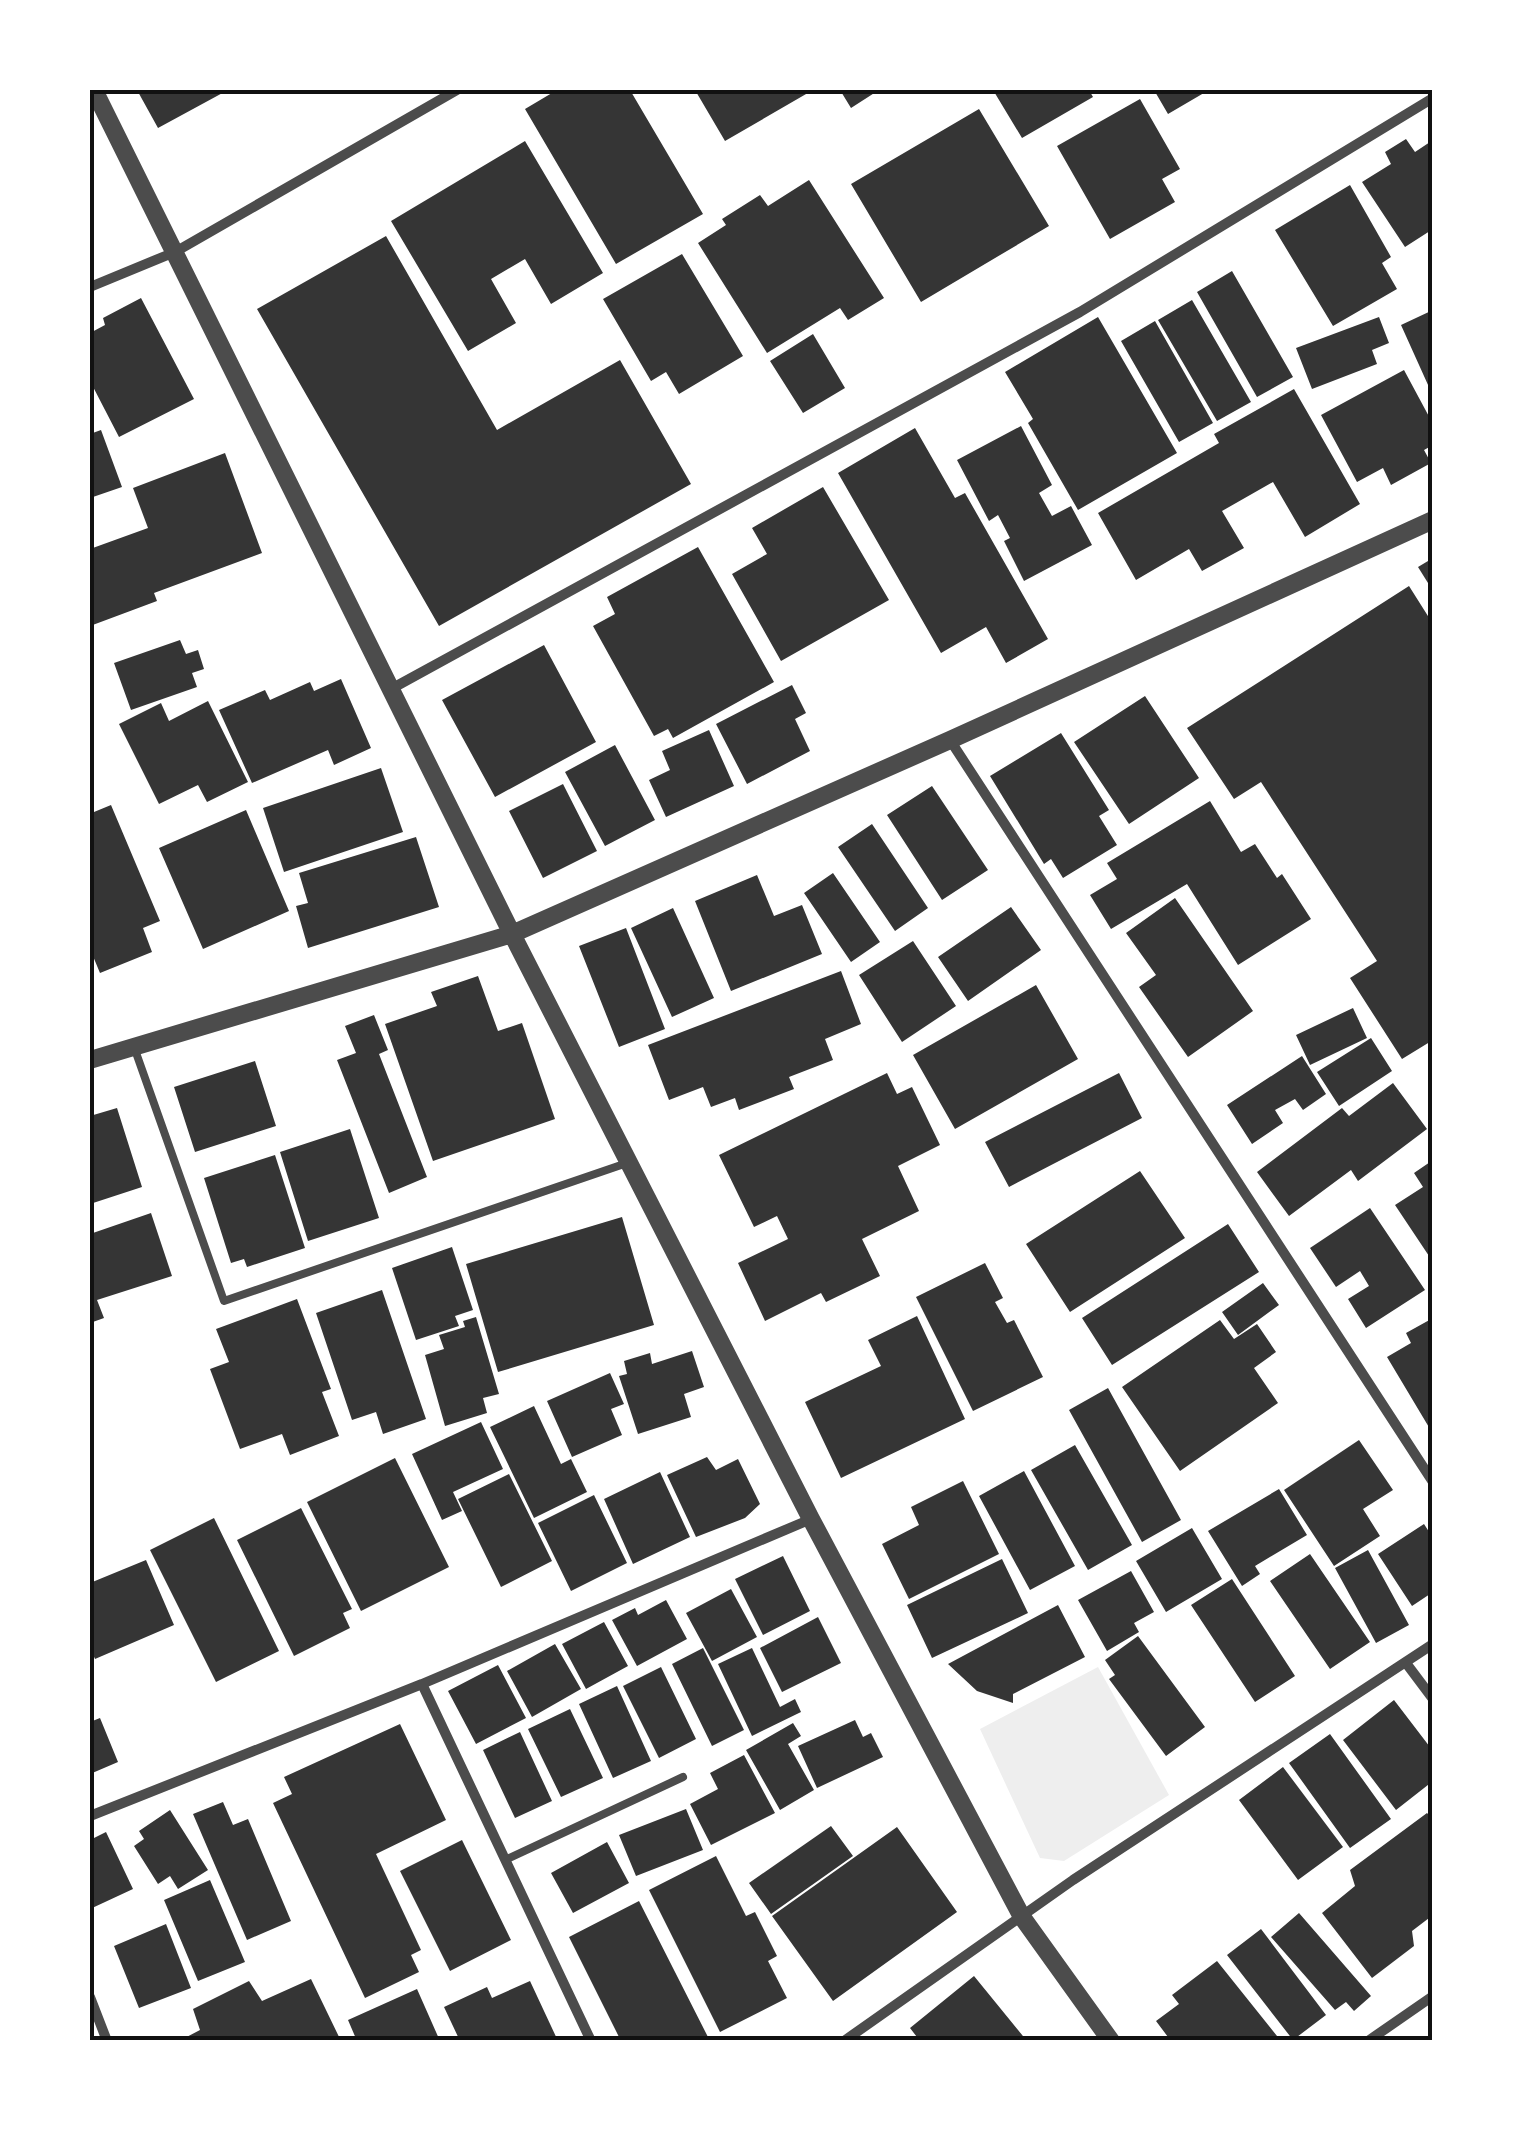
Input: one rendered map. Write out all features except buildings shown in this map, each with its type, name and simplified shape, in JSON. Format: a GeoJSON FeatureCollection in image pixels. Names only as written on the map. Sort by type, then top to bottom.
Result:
{"type":"FeatureCollection","features":[{"type":"Feature","properties":{"kind":"street"},"geometry":{"type":"LineString","coordinates":[[94,90],[512,934],[811,1519],[1022,1917],[1111,2041]]}},
{"type":"Feature","properties":{"kind":"street"},"geometry":{"type":"LineString","coordinates":[[90,287],[175,252],[457,90]]}},
{"type":"Feature","properties":{"kind":"street"},"geometry":{"type":"LineString","coordinates":[[391,689],[1080,312],[1433,98]]}},
{"type":"Feature","properties":{"kind":"street"},"geometry":{"type":"LineString","coordinates":[[90,1060],[512,934],[1433,520]]}},
{"type":"Feature","properties":{"kind":"street"},"geometry":{"type":"LineString","coordinates":[[950,740],[1433,1482]]}},
{"type":"Feature","properties":{"kind":"street"},"geometry":{"type":"LineString","coordinates":[[90,1816],[422,1684],[811,1519]]}},
{"type":"Feature","properties":{"kind":"street"},"geometry":{"type":"LineString","coordinates":[[844,2041],[1073,1880],[1433,1644]]}},
{"type":"Feature","properties":{"kind":"street"},"geometry":{"type":"LineString","coordinates":[[1406,1663],[1433,1699]]}},
{"type":"Feature","properties":{"kind":"street"},"geometry":{"type":"LineString","coordinates":[[422,1684],[590,2041]]}},
{"type":"Feature","properties":{"kind":"street"},"geometry":{"type":"LineString","coordinates":[[1368,2041],[1433,1996]]}},
{"type":"Feature","properties":{"kind":"street"},"geometry":{"type":"LineString","coordinates":[[90,1997],[107,2041]]}},
{"type":"Feature","properties":{"kind":"lane"},"geometry":{"type":"LineString","coordinates":[[134,1047],[224,1301],[628,1163]]}},
{"type":"Feature","properties":{"kind":"lane"},"geometry":{"type":"LineString","coordinates":[[505,1860],[683,1777]]}},
{"type":"Feature","properties":{"kind":"shaded area"},"geometry":{"type":"Polygon","coordinates":[[[1098,1667],[1169,1795],[1064,1861],[1040,1858],[980,1729],[1098,1667]]]}}]}
